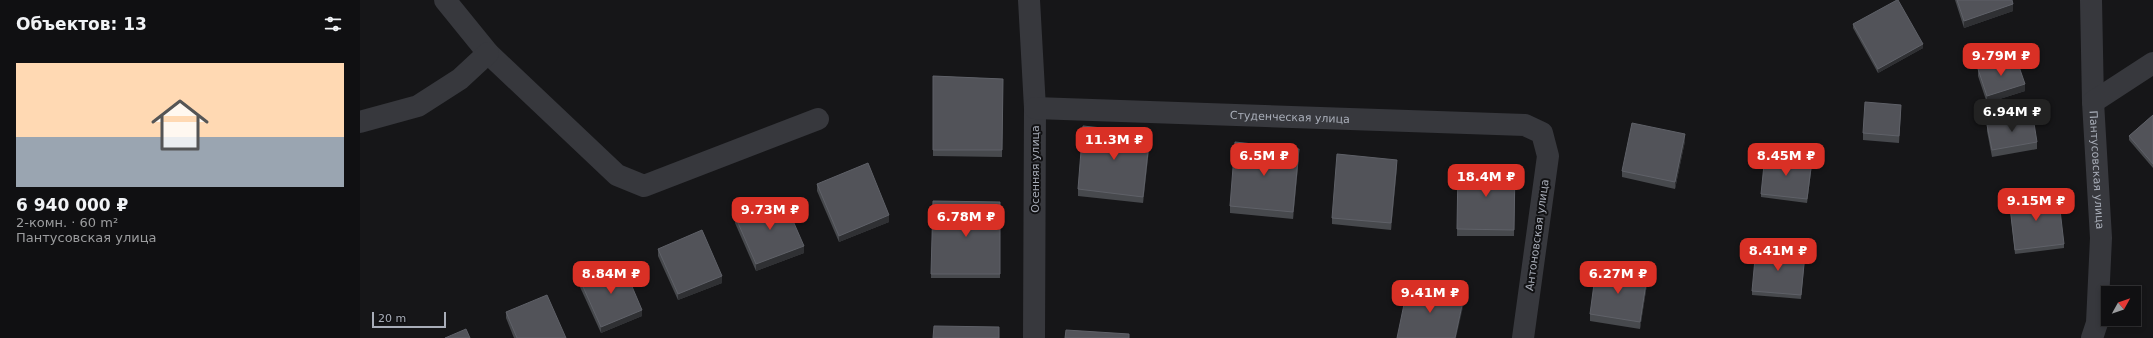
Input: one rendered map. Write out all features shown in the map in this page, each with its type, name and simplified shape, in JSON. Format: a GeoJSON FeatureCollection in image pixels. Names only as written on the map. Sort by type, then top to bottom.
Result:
{"type":"FeatureCollection","features":[{"type":"Feature","properties":{"kind":"street"},"geometry":{"type":"LineString","coordinates":[[444,0],[488,53],[617,176],[644,186],[818,119]]}},
{"type":"Feature","properties":{"kind":"street","name":"Осенняя улица"},"geometry":{"type":"LineString","coordinates":[[1029,0],[1035,108],[1034,338]]}},
{"type":"Feature","properties":{"kind":"street","name":"Пантусовская улица"},"geometry":{"type":"LineString","coordinates":[[2091,0],[2092,102],[2101,238],[2096,333]]}},
{"type":"Feature","properties":{"kind":"street"},"geometry":{"type":"LineString","coordinates":[[360,122],[418,106],[460,79],[488,53]]}},
{"type":"Feature","properties":{"kind":"street"},"geometry":{"type":"LineString","coordinates":[[2092,102],[2153,62]]}},
{"type":"Feature","properties":{"kind":"street","name":"Студенческая улица"},"geometry":{"type":"LineString","coordinates":[[1035,108],[1524,125],[1542,133]]}},
{"type":"Feature","properties":{"kind":"street","name":"Антоновская улица"},"geometry":{"type":"LineString","coordinates":[[1523,338],[1548,156],[1542,133]]}},
{"type":"Feature","properties":{"kind":"building"},"geometry":{"type":"Polygon","coordinates":[[[1897,0],[1923,44],[1878,69],[1853,24],[1897,0]]]}},
{"type":"Feature","properties":{"kind":"building"},"geometry":{"type":"Polygon","coordinates":[[[1957,0],[2012,0],[2013,4],[1964,21],[1957,0]]]}},
{"type":"Feature","properties":{"kind":"building"},"geometry":{"type":"Polygon","coordinates":[[[2016,58],[2025,84],[1987,96],[1978,69],[2016,58]]]}},
{"type":"Feature","properties":{"kind":"building"},"geometry":{"type":"Polygon","coordinates":[[[933,76],[1003,79],[1002,150],[933,150],[933,76]]]}},
{"type":"Feature","properties":{"kind":"building"},"geometry":{"type":"Polygon","coordinates":[[[1865,102],[1901,105],[1899,136],[1863,133],[1865,102]]]}},
{"type":"Feature","properties":{"kind":"building"},"geometry":{"type":"Polygon","coordinates":[[[2153,115],[2153,164],[2129,136],[2153,115]]]}},
{"type":"Feature","properties":{"kind":"building"},"geometry":{"type":"Polygon","coordinates":[[[2033,117],[2037,142],[1992,150],[1987,125],[2033,117]]]}},
{"type":"Feature","properties":{"kind":"building"},"geometry":{"type":"Polygon","coordinates":[[[1632,123],[1685,134],[1675,182],[1622,171],[1632,123]]]}},
{"type":"Feature","properties":{"kind":"building"},"geometry":{"type":"Polygon","coordinates":[[[1083,126],[1150,133],[1143,197],[1078,189],[1083,126]]]}},
{"type":"Feature","properties":{"kind":"building"},"geometry":{"type":"Polygon","coordinates":[[[1235,142],[1299,149],[1293,212],[1230,206],[1235,142]]]}},
{"type":"Feature","properties":{"kind":"building"},"geometry":{"type":"Polygon","coordinates":[[[1337,154],[1397,160],[1391,223],[1332,218],[1337,154]]]}},
{"type":"Feature","properties":{"kind":"building"},"geometry":{"type":"Polygon","coordinates":[[[1765,155],[1812,160],[1807,199],[1761,194],[1765,155]]]}},
{"type":"Feature","properties":{"kind":"building"},"geometry":{"type":"Polygon","coordinates":[[[868,163],[889,215],[839,236],[817,184],[868,163]]]}},
{"type":"Feature","properties":{"kind":"building"},"geometry":{"type":"Polygon","coordinates":[[[1458,166],[1515,168],[1514,230],[1457,229],[1458,166]]]}},
{"type":"Feature","properties":{"kind":"building"},"geometry":{"type":"Polygon","coordinates":[[[2058,193],[2064,244],[2015,250],[2009,199],[2058,193]]]}},
{"type":"Feature","properties":{"kind":"building"},"geometry":{"type":"Polygon","coordinates":[[[783,198],[804,246],[756,264],[735,216],[783,198]]]}},
{"type":"Feature","properties":{"kind":"building"},"geometry":{"type":"Polygon","coordinates":[[[933,201],[1000,202],[1000,274],[931,274],[933,201]]]}},
{"type":"Feature","properties":{"kind":"building"},"geometry":{"type":"Polygon","coordinates":[[[702,230],[722,276],[678,294],[658,249],[702,230]]]}},
{"type":"Feature","properties":{"kind":"building"},"geometry":{"type":"Polygon","coordinates":[[[1756,248],[1805,254],[1801,295],[1752,291],[1756,248]]]}},
{"type":"Feature","properties":{"kind":"building"},"geometry":{"type":"Polygon","coordinates":[[[622,263],[642,310],[601,327],[580,280],[622,263]]]}},
{"type":"Feature","properties":{"kind":"building"},"geometry":{"type":"Polygon","coordinates":[[[1596,269],[1647,277],[1640,322],[1590,314],[1596,269]]]}},
{"type":"Feature","properties":{"kind":"building"},"geometry":{"type":"Polygon","coordinates":[[[1408,285],[1464,296],[1455,338],[1397,338],[1408,285]]]}},
{"type":"Feature","properties":{"kind":"building"},"geometry":{"type":"Polygon","coordinates":[[[547,295],[566,338],[517,338],[506,312],[547,295]]]}},
{"type":"Feature","properties":{"kind":"building"},"geometry":{"type":"Polygon","coordinates":[[[934,326],[999,327],[999,338],[933,338],[934,326]]]}},
{"type":"Feature","properties":{"kind":"building"},"geometry":{"type":"Polygon","coordinates":[[[466,329],[470,338],[445,338],[466,329]]]}},
{"type":"Feature","properties":{"kind":"building"},"geometry":{"type":"Polygon","coordinates":[[[1066,330],[1129,334],[1129,338],[1065,338],[1066,330]]]}}]}
